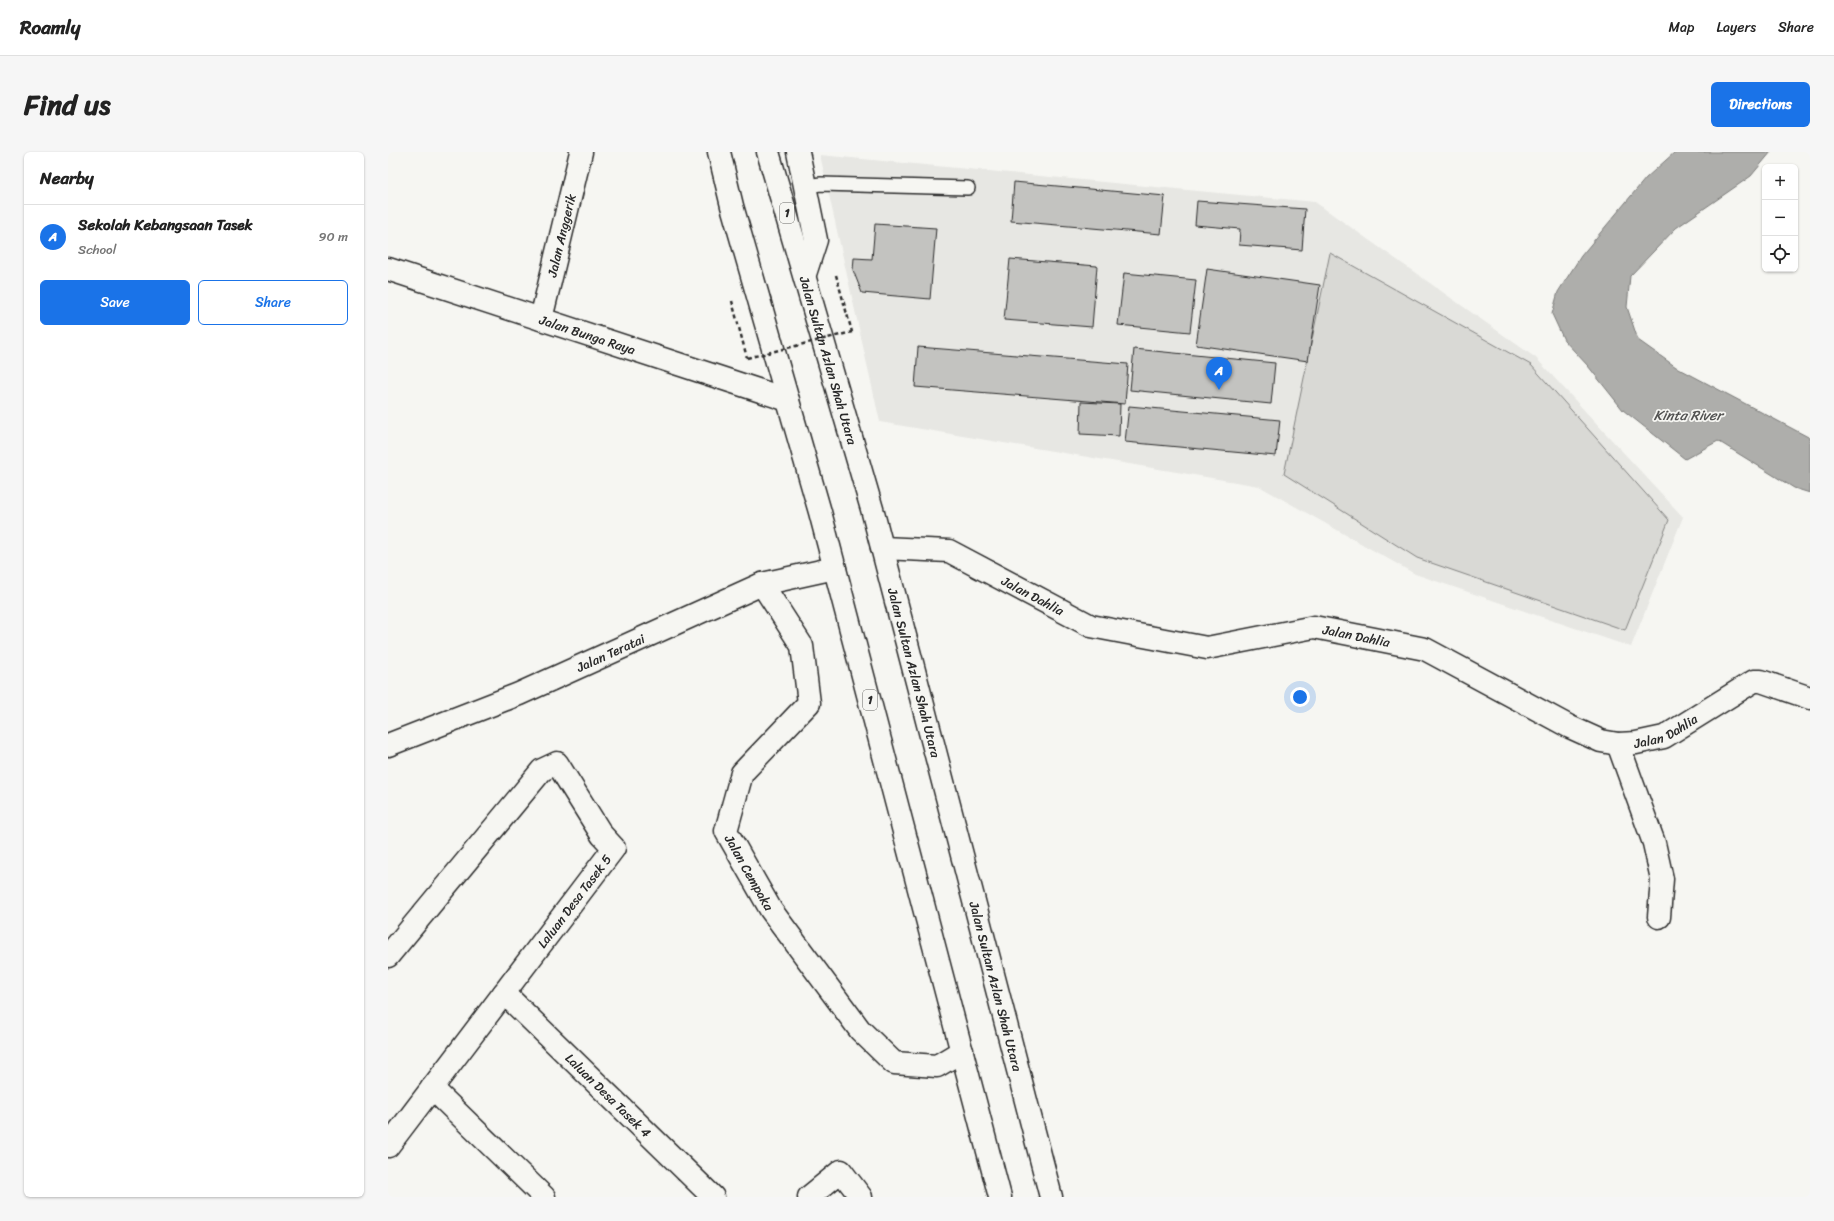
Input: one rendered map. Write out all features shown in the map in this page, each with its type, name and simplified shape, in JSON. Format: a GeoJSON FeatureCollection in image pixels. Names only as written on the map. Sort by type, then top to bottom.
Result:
{"type":"FeatureCollection","features":[{"type":"Feature","properties":{"kind":"street","name":"Jalan Anggerik"},"geometry":{"type":"LineString","coordinates":[[541,319],[581,152]]}},
{"type":"Feature","properties":{"kind":"street","name":"1"},"geometry":{"type":"LineString","coordinates":[[719,152],[732,206],[835,568],[1000,1197]]}},
{"type":"Feature","properties":{"kind":"street","name":"Jalan Sultan Azlan Shah Utara"},"geometry":{"type":"LineString","coordinates":[[768,152],[805,274],[882,548],[1051,1197]]}},
{"type":"Feature","properties":{"kind":"street"},"geometry":{"type":"LineString","coordinates":[[798,152],[816,240],[805,274]]}},
{"type":"Feature","properties":{"kind":"street","name":"Jalan Bunga Raya"},"geometry":{"type":"LineString","coordinates":[[388,270],[788,400]]}},
{"type":"Feature","properties":{"kind":"street","name":"Jalan Dahlia"},"geometry":{"type":"LineString","coordinates":[[882,548],[949,551],[1091,626],[1207,648],[1314,627],[1425,649],[1570,727],[1601,741],[1618,744],[1636,744],[1664,737],[1754,681],[1761,681],[1810,698]]}},
{"type":"Feature","properties":{"kind":"street","name":"Jalan Teratai"},"geometry":{"type":"LineString","coordinates":[[388,745],[518,694],[762,584],[835,568]]}},
{"type":"Feature","properties":{"kind":"street","name":"Jalan Cempaka"},"geometry":{"type":"LineString","coordinates":[[762,584],[802,646],[809,703],[742,773],[726,831],[771,910],[860,1030],[894,1063],[937,1066],[962,1051]]}},
{"type":"Feature","properties":{"kind":"street"},"geometry":{"type":"LineString","coordinates":[[1618,744],[1654,843],[1662,879],[1659,916]]}},
{"type":"Feature","properties":{"kind":"street","name":"Laluan Desa Tasek 5"},"geometry":{"type":"LineString","coordinates":[[388,956],[542,770],[558,763],[602,835],[614,848],[388,1146]]}},
{"type":"Feature","properties":{"kind":"street","name":"Laluan Desa Tasek 4"},"geometry":{"type":"LineString","coordinates":[[504,993],[713,1197]]}},
{"type":"Feature","properties":{"kind":"street"},"geometry":{"type":"LineString","coordinates":[[432,1088],[544,1197]]}},
{"type":"Feature","properties":{"kind":"street"},"geometry":{"type":"LineString","coordinates":[[810,1197],[841,1171],[861,1197]]}},
{"type":"Feature","properties":{"kind":"lane"},"geometry":{"type":"LineString","coordinates":[[805,186],[822,184],[968,188]]}},
{"type":"Feature","properties":{"kind":"path"},"geometry":{"type":"LineString","coordinates":[[732,301],[747,358],[852,332],[836,275]]}},
{"type":"Feature","properties":{"kind":"shaded area"},"geometry":{"type":"Polygon","coordinates":[[[820,155],[1315,202],[1536,358],[1683,517],[1631,647],[1415,574],[1259,486],[880,422],[820,155]]]}},
{"type":"Feature","properties":{"kind":"shaded area"},"geometry":{"type":"Polygon","coordinates":[[[1330,253],[1531,365],[1669,520],[1625,630],[1417,558],[1284,474],[1330,253]]]}},
{"type":"Feature","properties":{"kind":"water","name":"Kinta River"},"geometry":{"type":"Polygon","coordinates":[[[1675,152],[1771,152],[1751,176],[1676,228],[1630,276],[1627,307],[1638,340],[1676,367],[1810,438],[1810,493],[1794,488],[1718,441],[1685,459],[1623,410],[1588,366],[1564,340],[1552,314],[1558,292],[1581,256],[1646,178],[1675,152]]]}},
{"type":"Feature","properties":{"kind":"building"},"geometry":{"type":"Polygon","coordinates":[[[1014,182],[1165,196],[1161,234],[1011,221],[1014,182]]]}},
{"type":"Feature","properties":{"kind":"building"},"geometry":{"type":"Polygon","coordinates":[[[1197,201],[1305,209],[1302,250],[1239,245],[1240,229],[1195,225],[1197,201]]]}},
{"type":"Feature","properties":{"kind":"building"},"geometry":{"type":"Polygon","coordinates":[[[875,224],[936,228],[930,299],[862,293],[853,270],[854,258],[872,259],[875,224]]]}},
{"type":"Feature","properties":{"kind":"building"},"geometry":{"type":"Polygon","coordinates":[[[1010,259],[1097,266],[1092,327],[1004,320],[1010,259]]]}},
{"type":"Feature","properties":{"kind":"building"},"geometry":{"type":"Polygon","coordinates":[[[1207,269],[1320,285],[1308,361],[1196,345],[1207,269]]]}},
{"type":"Feature","properties":{"kind":"building"},"geometry":{"type":"Polygon","coordinates":[[[1124,273],[1196,280],[1190,332],[1118,325],[1124,273]]]}},
{"type":"Feature","properties":{"kind":"building"},"geometry":{"type":"Polygon","coordinates":[[[918,347],[1128,364],[1125,404],[915,387],[918,347]]]}},
{"type":"Feature","properties":{"kind":"building"},"geometry":{"type":"Polygon","coordinates":[[[1134,349],[1275,363],[1271,404],[1130,390],[1134,349]]]}},
{"type":"Feature","properties":{"kind":"building"},"geometry":{"type":"Polygon","coordinates":[[[1081,402],[1120,404],[1119,436],[1080,434],[1081,402]]]}},
{"type":"Feature","properties":{"kind":"building"},"geometry":{"type":"Polygon","coordinates":[[[1129,406],[1280,420],[1276,456],[1125,442],[1129,406]]]}},
{"type":"Feature","properties":{"kind":"place","name":"Sekolah Kebangsaan Tasek"},"geometry":{"type":"Point","coordinates":[1219,390]}}]}
